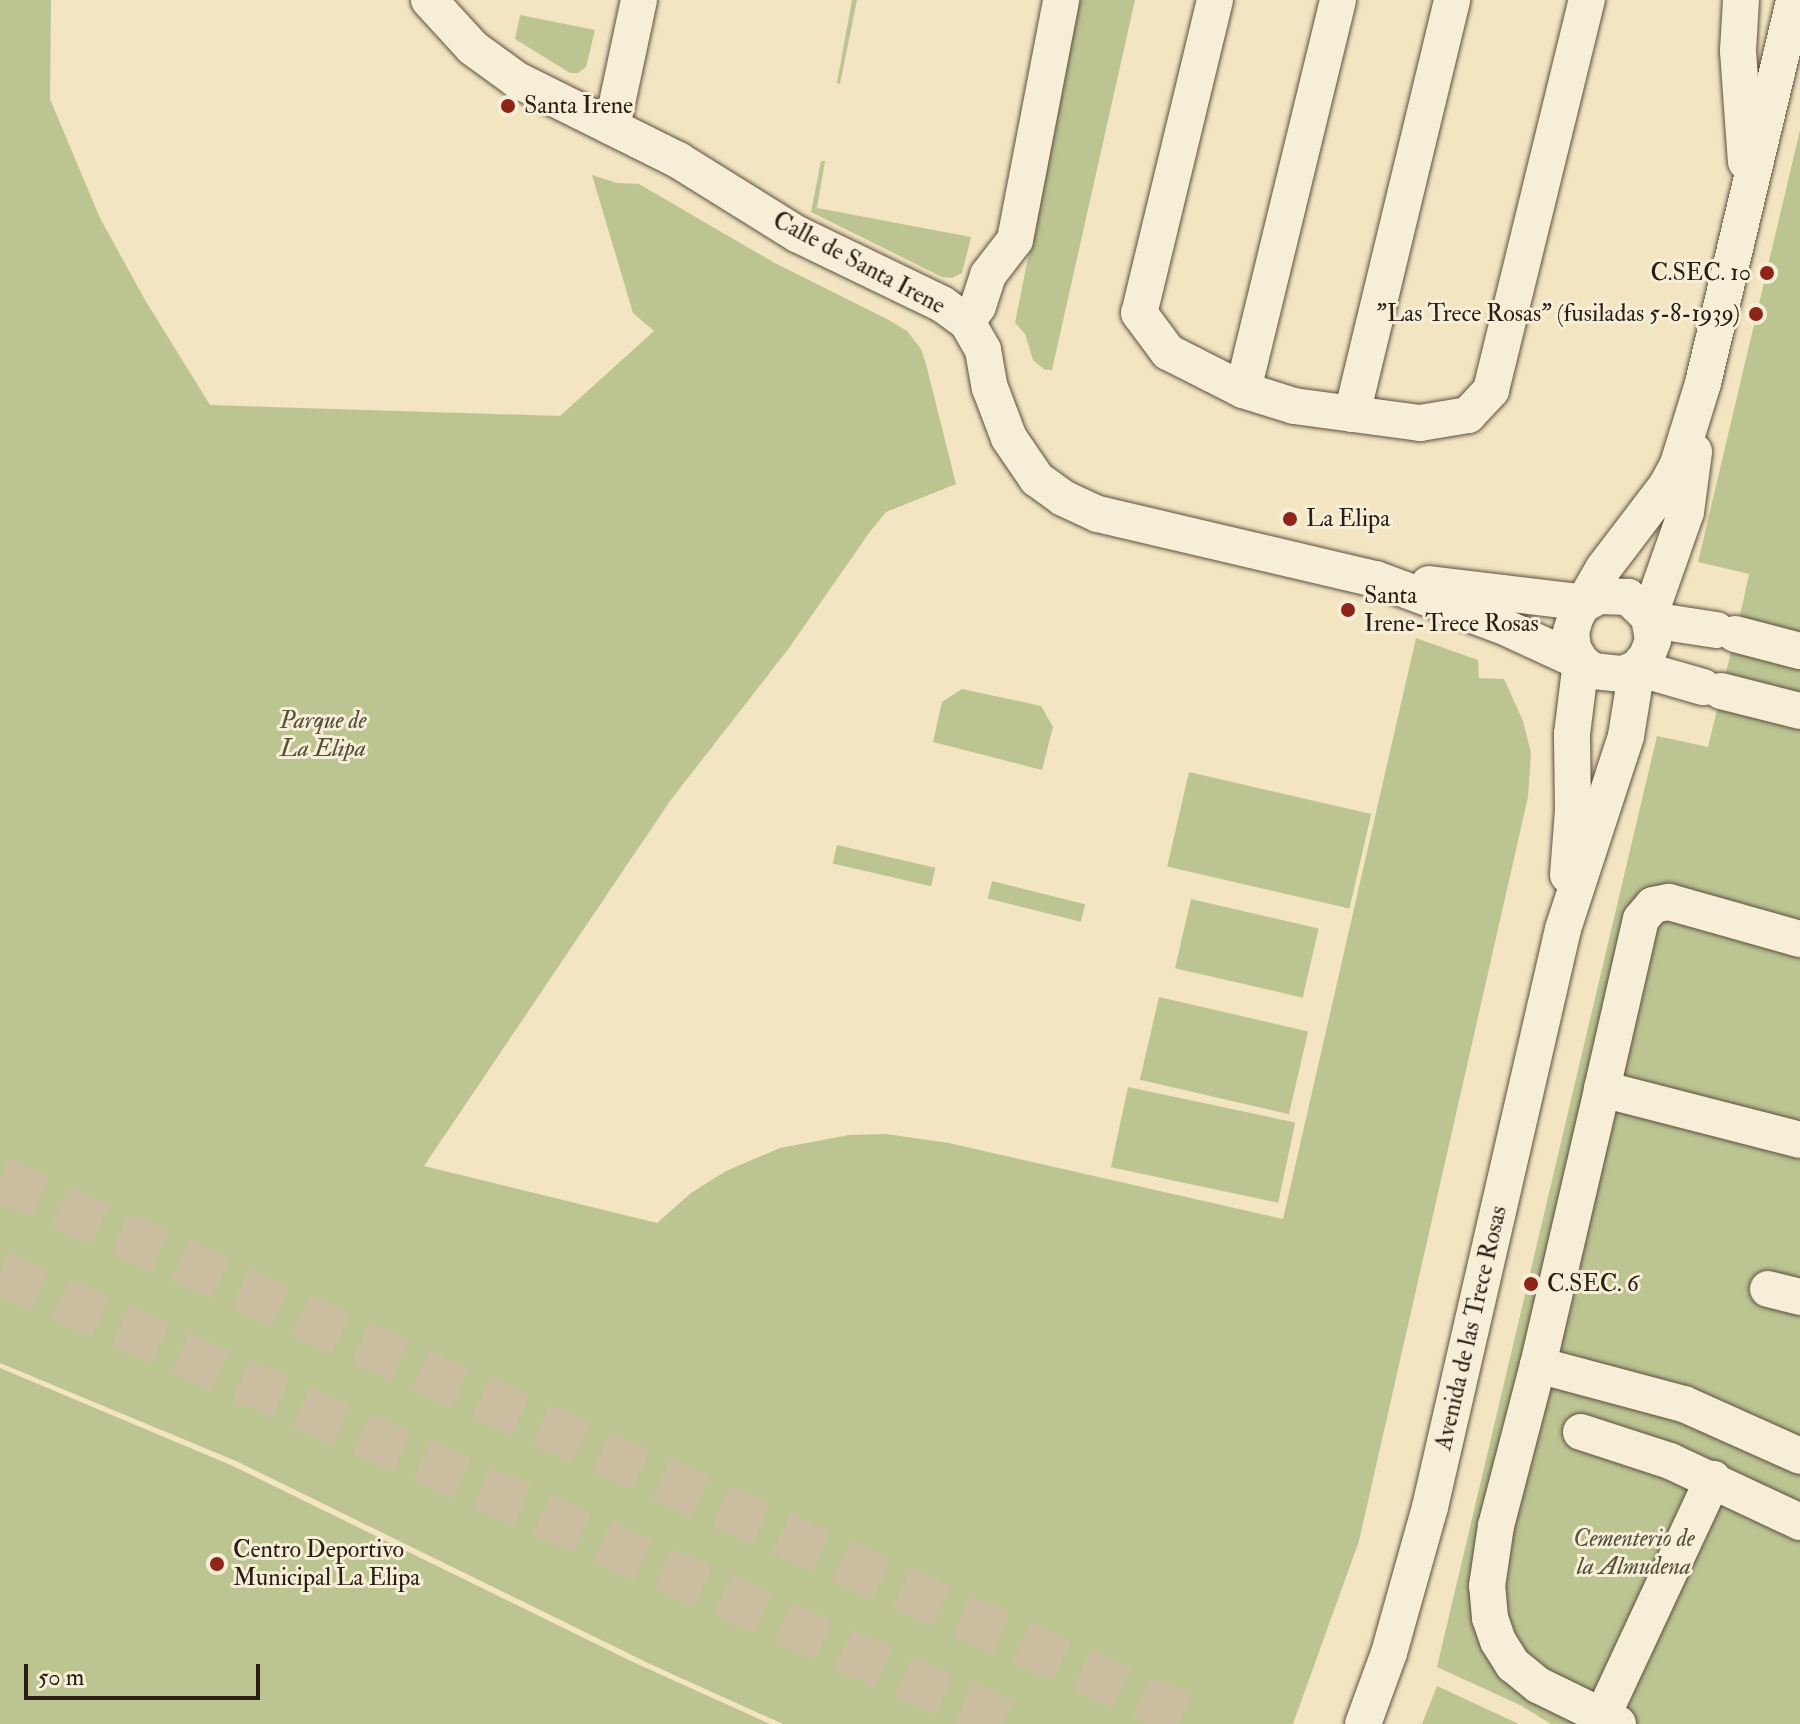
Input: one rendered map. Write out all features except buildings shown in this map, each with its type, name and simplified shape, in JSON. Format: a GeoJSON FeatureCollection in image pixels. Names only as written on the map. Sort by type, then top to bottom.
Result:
{"type":"FeatureCollection","features":[{"type":"Feature","properties":{"kind":"street","name":"Calle de Santa Irene"},"geometry":{"type":"LineString","coordinates":[[429,0],[473,48],[517,80],[678,160],[797,234],[942,304],[967,322],[983,350],[990,388],[1009,438],[1037,479],[1063,498],[1098,514],[1376,579],[1500,625],[1608,676],[1637,668],[1800,711]]}},
{"type":"Feature","properties":{"kind":"street"},"geometry":{"type":"LineString","coordinates":[[612,127],[639,0]]}},
{"type":"Feature","properties":{"kind":"street"},"geometry":{"type":"LineString","coordinates":[[967,322],[978,306],[988,275],[1015,240],[1061,0]]}},
{"type":"Feature","properties":{"kind":"street"},"geometry":{"type":"LineString","coordinates":[[1215,0],[1139,313],[1168,352],[1243,390],[1294,406],[1420,423],[1468,415],[1491,390],[1587,0]]}},
{"type":"Feature","properties":{"kind":"street"},"geometry":{"type":"LineString","coordinates":[[1243,390],[1338,0]]}},
{"type":"Feature","properties":{"kind":"street"},"geometry":{"type":"LineString","coordinates":[[1352,414],[1452,0]]}},
{"type":"Feature","properties":{"kind":"street"},"geometry":{"type":"LineString","coordinates":[[1741,0],[1738,51],[1749,189]]}},
{"type":"Feature","properties":{"kind":"street","name":"Avenida de las Trece Rosas"},"geometry":{"type":"LineString","coordinates":[[1563,929],[1573,810],[1572,734],[1581,662],[1573,648],[1571,632],[1576,616],[1592,600],[1603,569],[1667,485],[1678,464],[1703,383],[1794,0]]}},
{"type":"Feature","properties":{"kind":"street","name":"Avenida de las Trece Rosas"},"geometry":{"type":"LineString","coordinates":[[1363,1724],[1389,1653],[1430,1507],[1563,929],[1626,736],[1637,668],[1647,656],[1653,640],[1650,618],[1686,512],[1703,383]]}},
{"type":"Feature","properties":{"kind":"street","name":"Calle de Santa Irene"},"geometry":{"type":"LineString","coordinates":[[1376,579],[1592,600],[1628,597],[1650,618]]}},
{"type":"Feature","properties":{"kind":"street"},"geometry":{"type":"LineString","coordinates":[[1650,618],[1725,632],[1800,651]]}},
{"type":"Feature","properties":{"kind":"street"},"geometry":{"type":"LineString","coordinates":[[1713,1479],[1610,1721],[1538,1685],[1513,1665],[1498,1641],[1490,1618],[1488,1560],[1538,1365],[1641,919],[1653,905],[1669,902],[1800,939]]}},
{"type":"Feature","properties":{"kind":"street"},"geometry":{"type":"LineString","coordinates":[[1602,1089],[1800,1140]]}},
{"type":"Feature","properties":{"kind":"street"},"geometry":{"type":"LineString","coordinates":[[1538,1365],[1684,1404],[1800,1456]]}},
{"type":"Feature","properties":{"kind":"street"},"geometry":{"type":"LineString","coordinates":[[1581,1432],[1713,1479],[1800,1522]]}},
{"type":"Feature","properties":{"kind":"green space","name":"Parque de La Elipa"},"geometry":{"type":"Polygon","coordinates":[[[0,0],[51,0],[50,99],[100,218],[145,300],[210,405],[560,416],[654,331],[633,313],[592,175],[617,183],[639,184],[773,262],[887,319],[907,331],[921,349],[956,484],[886,512],[869,533],[789,648],[670,801],[424,1166],[657,1223],[691,1193],[726,1171],[780,1148],[849,1135],[886,1134],[949,1143],[1283,1219],[1416,638],[1478,660],[1479,678],[1504,679],[1523,721],[1531,753],[1528,797],[1359,1541],[1293,1724],[783,1724],[650,1664],[236,1461],[0,1363],[0,0]]]}},
{"type":"Feature","properties":{"kind":"green space"},"geometry":{"type":"Polygon","coordinates":[[[852,0],[857,0],[840,84],[837,83],[852,0]]]}},
{"type":"Feature","properties":{"kind":"green space"},"geometry":{"type":"Polygon","coordinates":[[[1079,0],[1135,0],[1052,370],[1045,370],[1033,360],[1025,334],[1015,323],[1079,0]]]}},
{"type":"Feature","properties":{"kind":"green space"},"geometry":{"type":"Polygon","coordinates":[[[520,15],[595,30],[586,67],[578,73],[570,73],[515,39],[520,15]]]}},
{"type":"Feature","properties":{"kind":"green space","name":"Cementerio de la Almudena"},"geometry":{"type":"Polygon","coordinates":[[[1800,130],[1800,1724],[1551,1724],[1520,1705],[1437,1667],[1657,736],[1708,747],[1743,602],[1749,574],[1698,562],[1800,130]]]}},
{"type":"Feature","properties":{"kind":"green space"},"geometry":{"type":"Polygon","coordinates":[[[821,161],[825,161],[817,208],[971,237],[962,273],[952,278],[942,277],[811,212],[821,161]]]}},
{"type":"Feature","properties":{"kind":"green space"},"geometry":{"type":"Polygon","coordinates":[[[962,689],[1041,706],[1053,727],[1042,770],[933,742],[942,702],[962,689]]]}},
{"type":"Feature","properties":{"kind":"green space"},"geometry":{"type":"Polygon","coordinates":[[[1189,772],[1371,814],[1349,909],[1167,867],[1189,772]]]}},
{"type":"Feature","properties":{"kind":"green space"},"geometry":{"type":"Polygon","coordinates":[[[837,845],[935,868],[931,886],[833,864],[837,845]]]}},
{"type":"Feature","properties":{"kind":"green space"},"geometry":{"type":"Polygon","coordinates":[[[992,881],[1085,904],[1081,922],[988,898],[992,881]]]}},
{"type":"Feature","properties":{"kind":"green space"},"geometry":{"type":"Polygon","coordinates":[[[1191,899],[1319,928],[1303,998],[1175,968],[1191,899]]]}},
{"type":"Feature","properties":{"kind":"green space"},"geometry":{"type":"Polygon","coordinates":[[[1159,997],[1308,1031],[1289,1114],[1140,1080],[1159,997]]]}},
{"type":"Feature","properties":{"kind":"green space"},"geometry":{"type":"Polygon","coordinates":[[[1128,1087],[1295,1123],[1278,1203],[1111,1167],[1128,1087]]]}},
{"type":"Feature","properties":{"kind":"green space","name":"Centro Deportivo Municipal La Elipa"},"geometry":{"type":"Polygon","coordinates":[[[0,1368],[233,1466],[633,1662],[770,1724],[0,1724],[0,1368]]]}},
{"type":"Feature","properties":{"kind":"green space"},"geometry":{"type":"Polygon","coordinates":[[[1437,1686],[1519,1724],[1422,1724],[1437,1686]]]}},
{"type":"Feature","properties":{"kind":"tunnel"},"geometry":{"type":"LineString","coordinates":[[0,1179],[1201,1724]]}},
{"type":"Feature","properties":{"kind":"tunnel"},"geometry":{"type":"LineString","coordinates":[[0,1272],[1010,1724]]}},
{"type":"Feature","properties":{"kind":"place","name":"Santa Irene"},"geometry":{"type":"Point","coordinates":[508,106]}},
{"type":"Feature","properties":{"kind":"place","name":"C.SEC. 10"},"geometry":{"type":"Point","coordinates":[1767,273]}},
{"type":"Feature","properties":{"kind":"place","name":"\"Las Trece Rosas\" (fusiladas 5-8-1939)"},"geometry":{"type":"Point","coordinates":[1756,314]}},
{"type":"Feature","properties":{"kind":"place","name":"La Elipa"},"geometry":{"type":"Point","coordinates":[1290,519]}},
{"type":"Feature","properties":{"kind":"place","name":"Santa Irene-Trece Rosas"},"geometry":{"type":"Point","coordinates":[1348,610]}},
{"type":"Feature","properties":{"kind":"place","name":"C.SEC. 6"},"geometry":{"type":"Point","coordinates":[1531,1284]}},
{"type":"Feature","properties":{"kind":"place","name":"Centro Deportivo Municipal La Elipa"},"geometry":{"type":"Point","coordinates":[217,1564]}}]}
